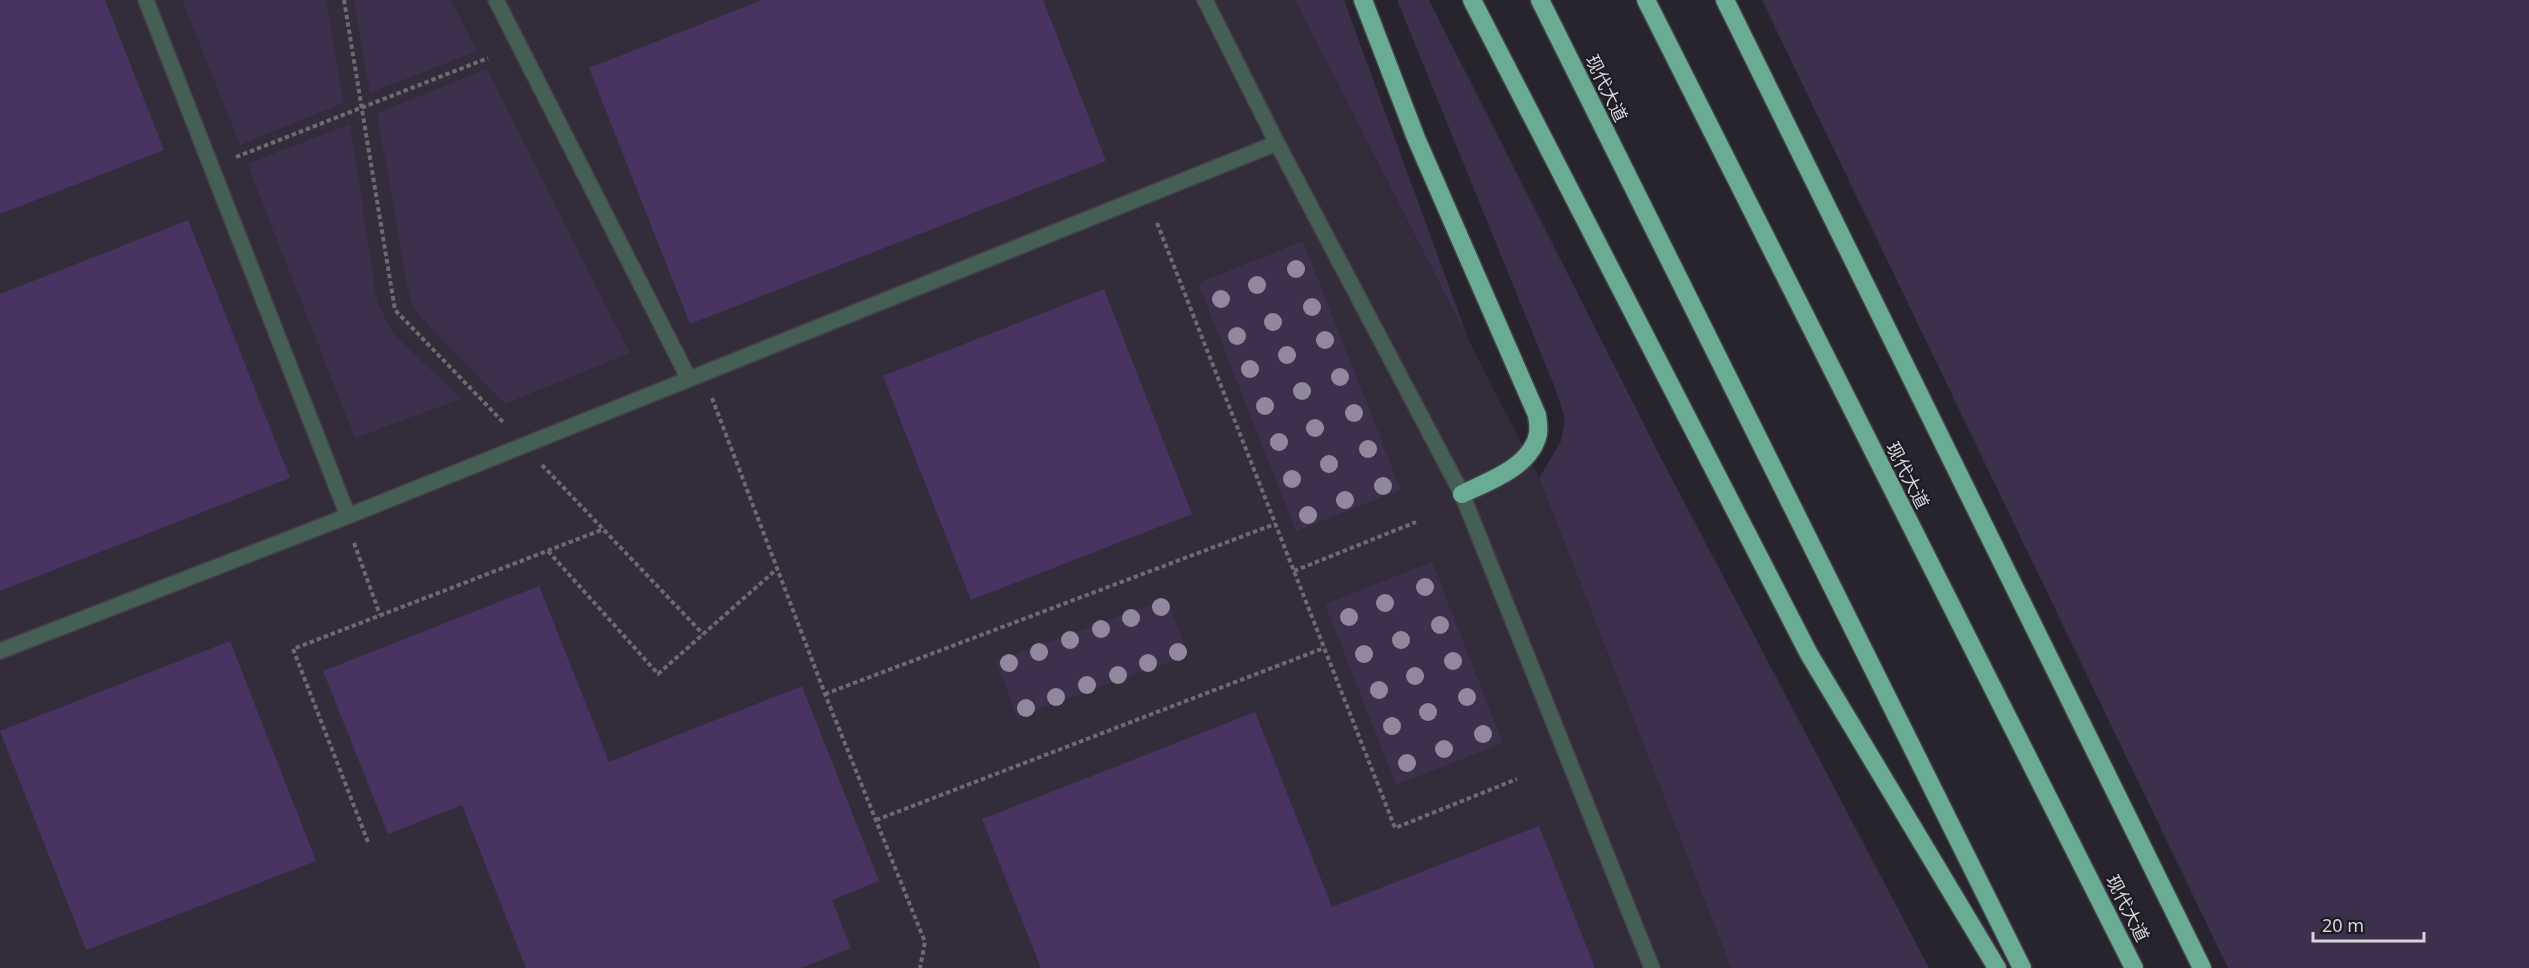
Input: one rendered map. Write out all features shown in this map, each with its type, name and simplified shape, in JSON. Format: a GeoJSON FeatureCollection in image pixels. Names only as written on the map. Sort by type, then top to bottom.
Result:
{"type":"FeatureCollection","features":[{"type":"Feature","properties":{"kind":"highway"},"geometry":{"type":"LineString","coordinates":[[1363,0],[1416,138],[1538,415],[1539,433],[1532,449],[1517,465],[1462,494]]}},
{"type":"Feature","properties":{"kind":"highway"},"geometry":{"type":"LineString","coordinates":[[1472,0],[1809,654],[1997,968]]}},
{"type":"Feature","properties":{"kind":"highway","name":"现代大道"},"geometry":{"type":"LineString","coordinates":[[1540,0],[2022,968]]}},
{"type":"Feature","properties":{"kind":"highway","name":"现代大道"},"geometry":{"type":"LineString","coordinates":[[1646,0],[2134,968]]}},
{"type":"Feature","properties":{"kind":"highway"},"geometry":{"type":"LineString","coordinates":[[1725,0],[2202,968]]}},
{"type":"Feature","properties":{"kind":"street"},"geometry":{"type":"LineString","coordinates":[[146,0],[348,516]]}},
{"type":"Feature","properties":{"kind":"street"},"geometry":{"type":"LineString","coordinates":[[496,0],[689,379]]}},
{"type":"Feature","properties":{"kind":"street"},"geometry":{"type":"LineString","coordinates":[[1205,0],[1276,143],[1462,494],[1652,968]]}},
{"type":"Feature","properties":{"kind":"street"},"geometry":{"type":"LineString","coordinates":[[0,651],[348,516],[1276,143]]}},
{"type":"Feature","properties":{"kind":"path"},"geometry":{"type":"LineString","coordinates":[[344,0],[395,310],[502,422]]}},
{"type":"Feature","properties":{"kind":"path"},"geometry":{"type":"LineString","coordinates":[[235,157],[488,58]]}},
{"type":"Feature","properties":{"kind":"path"},"geometry":{"type":"LineString","coordinates":[[1157,223],[1395,828],[1517,779]]}},
{"type":"Feature","properties":{"kind":"path"},"geometry":{"type":"LineString","coordinates":[[712,398],[825,694],[925,942],[920,968]]}},
{"type":"Feature","properties":{"kind":"path"},"geometry":{"type":"LineString","coordinates":[[542,465],[703,634]]}},
{"type":"Feature","properties":{"kind":"path"},"geometry":{"type":"LineString","coordinates":[[1294,571],[1416,522]]}},
{"type":"Feature","properties":{"kind":"path"},"geometry":{"type":"LineString","coordinates":[[825,694],[1275,524]]}},
{"type":"Feature","properties":{"kind":"path"},"geometry":{"type":"LineString","coordinates":[[368,842],[293,649],[604,529]]}},
{"type":"Feature","properties":{"kind":"path"},"geometry":{"type":"LineString","coordinates":[[352,539],[380,615]]}},
{"type":"Feature","properties":{"kind":"path"},"geometry":{"type":"LineString","coordinates":[[548,551],[658,674],[778,568]]}},
{"type":"Feature","properties":{"kind":"path"},"geometry":{"type":"LineString","coordinates":[[876,820],[1324,648]]}},
{"type":"Feature","properties":{"kind":"shaded area"},"geometry":{"type":"Polygon","coordinates":[[[0,0],[1295,0],[1539,478],[1731,968],[0,968],[0,0]]]}},
{"type":"Feature","properties":{"kind":"shaded area"},"geometry":{"type":"Polygon","coordinates":[[[182,0],[326,0],[344,103],[240,145],[182,0]]]}},
{"type":"Feature","properties":{"kind":"shaded area"},"geometry":{"type":"Polygon","coordinates":[[[354,0],[451,0],[477,51],[370,93],[354,0]]]}},
{"type":"Feature","properties":{"kind":"shaded area"},"geometry":{"type":"Polygon","coordinates":[[[1295,0],[1344,0],[1469,341],[1295,0]]]}},
{"type":"Feature","properties":{"kind":"shaded area"},"geometry":{"type":"Polygon","coordinates":[[[1397,0],[1429,0],[1661,458],[1929,968],[1731,968],[1539,478],[1561,441],[1565,418],[1555,388],[1397,0]]]}},
{"type":"Feature","properties":{"kind":"shaded area"},"geometry":{"type":"Polygon","coordinates":[[[1762,0],[2529,0],[2529,968],[2228,968],[1762,0]]]}},
{"type":"Feature","properties":{"kind":"shaded area"},"geometry":{"type":"Polygon","coordinates":[[[487,69],[630,353],[505,404],[428,325],[410,300],[377,113],[487,69]]]}},
{"type":"Feature","properties":{"kind":"shaded area"},"geometry":{"type":"Polygon","coordinates":[[[350,124],[377,302],[392,332],[461,399],[355,438],[247,164],[350,124]]]}},
{"type":"Feature","properties":{"kind":"shaded area"},"geometry":{"type":"Polygon","coordinates":[[[1303,241],[1401,490],[1296,531],[1198,283],[1303,241]]]}},
{"type":"Feature","properties":{"kind":"shaded area"},"geometry":{"type":"Polygon","coordinates":[[[1432,562],[1503,743],[1396,785],[1325,604],[1432,562]]]}},
{"type":"Feature","properties":{"kind":"shaded area"},"geometry":{"type":"Polygon","coordinates":[[[1167,599],[1188,655],[1017,717],[996,661],[1167,599]]]}},
{"type":"Feature","properties":{"kind":"building"},"geometry":{"type":"Polygon","coordinates":[[[0,0],[105,0],[164,150],[0,214],[0,0]]]}},
{"type":"Feature","properties":{"kind":"building"},"geometry":{"type":"Polygon","coordinates":[[[762,0],[1043,0],[1106,161],[690,324],[589,68],[762,0]]]}},
{"type":"Feature","properties":{"kind":"building"},"geometry":{"type":"Polygon","coordinates":[[[188,220],[290,478],[0,591],[0,294],[188,220]]]}},
{"type":"Feature","properties":{"kind":"building"},"geometry":{"type":"Polygon","coordinates":[[[1104,289],[1192,514],[971,600],[883,376],[1104,289]]]}},
{"type":"Feature","properties":{"kind":"building"},"geometry":{"type":"Polygon","coordinates":[[[539,586],[609,762],[802,686],[879,881],[832,900],[851,948],[801,968],[526,968],[462,805],[388,834],[323,671],[539,586]]]}},
{"type":"Feature","properties":{"kind":"building"},"geometry":{"type":"Polygon","coordinates":[[[230,641],[316,861],[86,950],[0,731],[230,641]]]}},
{"type":"Feature","properties":{"kind":"building"},"geometry":{"type":"Polygon","coordinates":[[[1255,712],[1332,907],[1539,826],[1595,968],[1041,968],[982,819],[1255,712]]]}}]}
